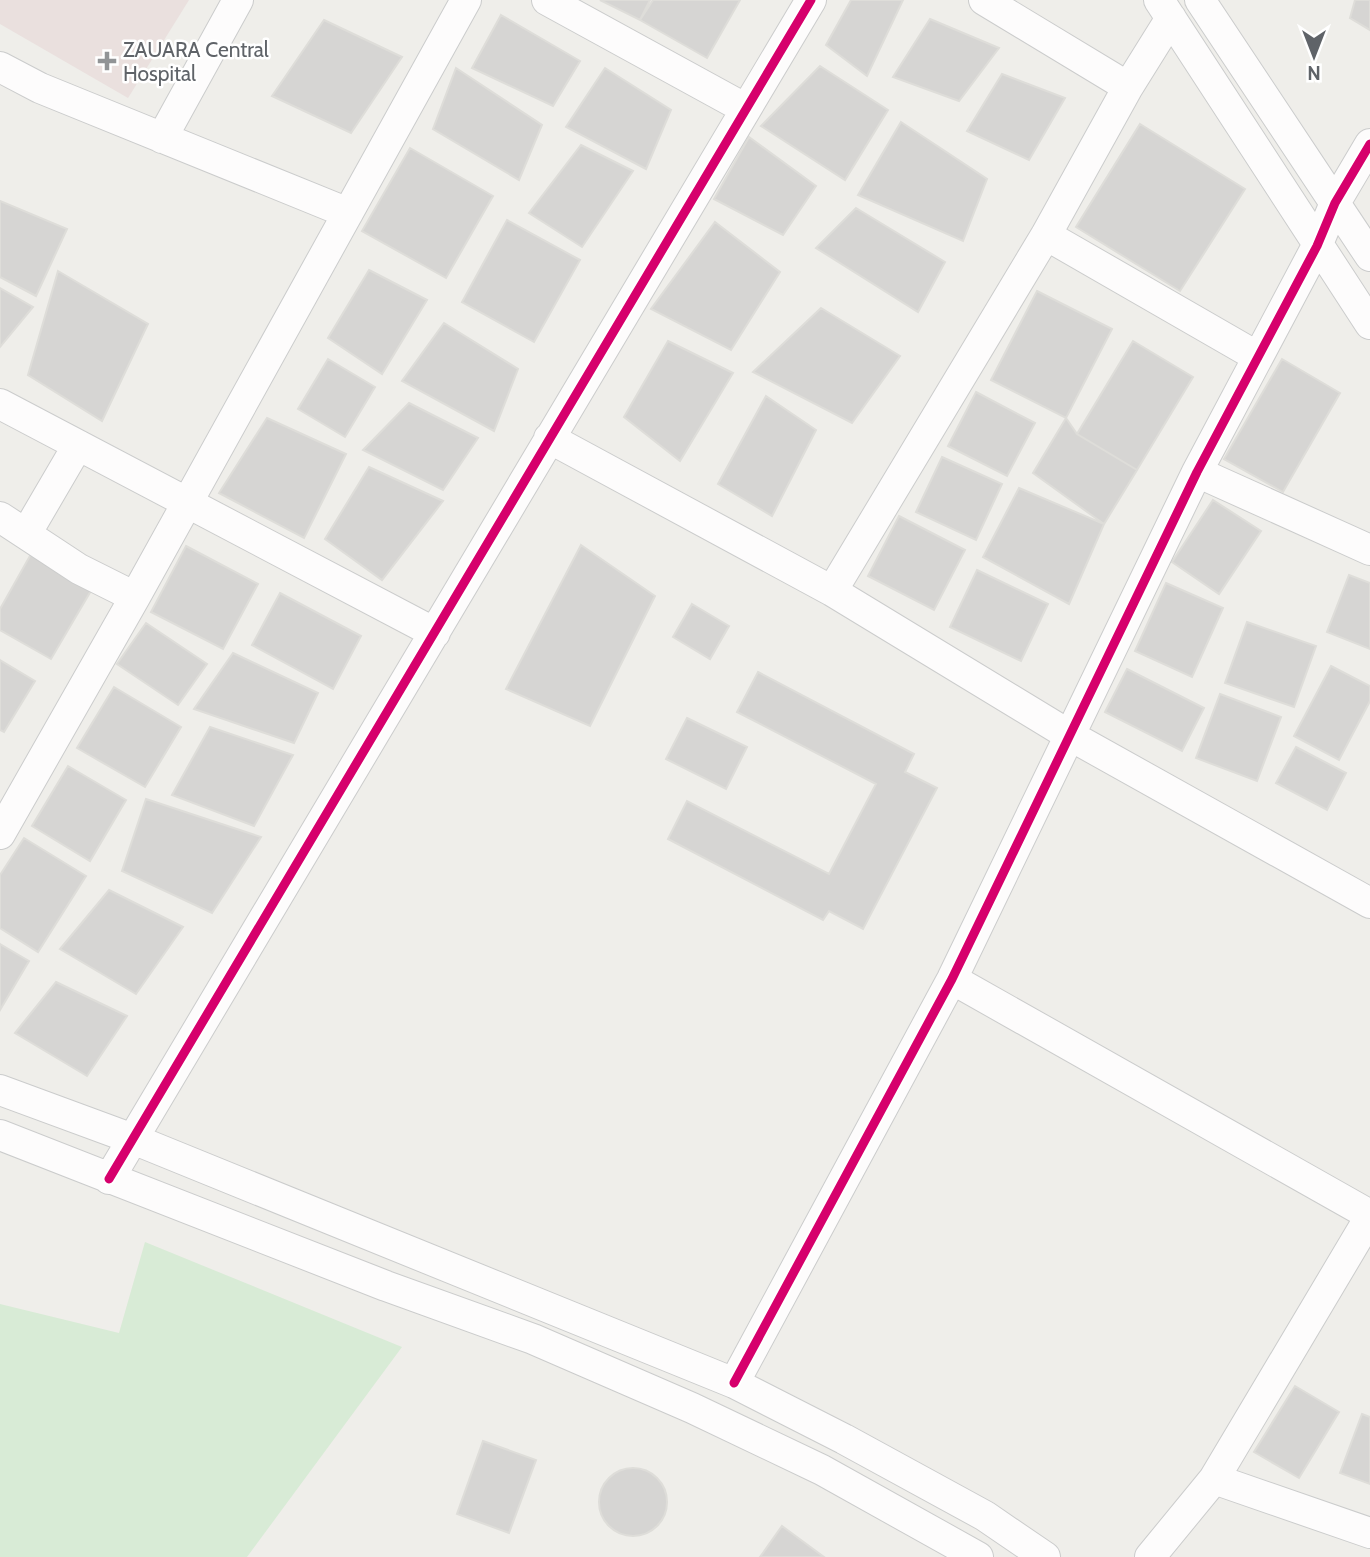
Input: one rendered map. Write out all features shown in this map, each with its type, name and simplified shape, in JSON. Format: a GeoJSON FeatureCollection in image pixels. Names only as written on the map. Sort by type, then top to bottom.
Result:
{"type":"FeatureCollection","features":[{"type":"Feature","properties":{"kind":"street"},"geometry":{"type":"LineString","coordinates":[[162,138],[239,0]]}},
{"type":"Feature","properties":{"kind":"street"},"geometry":{"type":"LineString","coordinates":[[2,826],[135,597],[466,0]]}},
{"type":"Feature","properties":{"kind":"street"},"geometry":{"type":"LineString","coordinates":[[547,0],[746,109]]}},
{"type":"Feature","properties":{"kind":"street"},"geometry":{"type":"LineString","coordinates":[[109,1179],[811,0]]}},
{"type":"Feature","properties":{"kind":"street"},"geometry":{"type":"LineString","coordinates":[[984,0],[1128,86]]}},
{"type":"Feature","properties":{"kind":"street"},"geometry":{"type":"LineString","coordinates":[[1200,0],[1370,256]]}},
{"type":"Feature","properties":{"kind":"street"},"geometry":{"type":"LineString","coordinates":[[832,591],[1045,234],[1128,86],[1165,9]]}},
{"type":"Feature","properties":{"kind":"street"},"geometry":{"type":"LineString","coordinates":[[1165,9],[1370,324]]}},
{"type":"Feature","properties":{"kind":"street"},"geometry":{"type":"LineString","coordinates":[[0,67],[40,88],[348,213]]}},
{"type":"Feature","properties":{"kind":"street"},"geometry":{"type":"LineString","coordinates":[[734,1383],[952,979],[1197,471],[1317,246],[1335,203],[1370,144]]}},
{"type":"Feature","properties":{"kind":"street"},"geometry":{"type":"LineString","coordinates":[[1045,234],[1258,357]]}},
{"type":"Feature","properties":{"kind":"street"},"geometry":{"type":"LineString","coordinates":[[0,404],[435,633]]}},
{"type":"Feature","properties":{"kind":"street"},"geometry":{"type":"LineString","coordinates":[[549,438],[832,591],[1069,735],[1370,903]]}},
{"type":"Feature","properties":{"kind":"street"},"geometry":{"type":"LineString","coordinates":[[26,534],[78,445]]}},
{"type":"Feature","properties":{"kind":"street"},"geometry":{"type":"LineString","coordinates":[[1197,471],[1370,550]]}},
{"type":"Feature","properties":{"kind":"street"},"geometry":{"type":"LineString","coordinates":[[0,517],[79,569],[135,597]]}},
{"type":"Feature","properties":{"kind":"street"},"geometry":{"type":"LineString","coordinates":[[952,979],[1370,1216],[1360,1253],[1214,1479],[1150,1557]]}},
{"type":"Feature","properties":{"kind":"street"},"geometry":{"type":"LineString","coordinates":[[0,1090],[133,1139],[734,1383],[985,1516],[1045,1557]]}},
{"type":"Feature","properties":{"kind":"street"},"geometry":{"type":"LineString","coordinates":[[0,1135],[386,1286],[533,1339],[692,1408],[822,1469],[978,1557]]}},
{"type":"Feature","properties":{"kind":"street"},"geometry":{"type":"LineString","coordinates":[[1214,1479],[1370,1533]]}},
{"type":"Feature","properties":{"kind":"shaded area","name":"ZAUARA Central Hospital"},"geometry":{"type":"Polygon","coordinates":[[[0,0],[189,0],[128,98],[0,24],[0,0]]]}},
{"type":"Feature","properties":{"kind":"green space"},"geometry":{"type":"Polygon","coordinates":[[[145,1242],[402,1347],[247,1557],[0,1557],[0,1304],[119,1333],[145,1242]]]}},
{"type":"Feature","properties":{"kind":"building"},"geometry":{"type":"Polygon","coordinates":[[[600,0],[650,0],[640,20],[600,0]]]}},
{"type":"Feature","properties":{"kind":"building"},"geometry":{"type":"Polygon","coordinates":[[[653,0],[740,0],[707,58],[640,20],[653,0]]]}},
{"type":"Feature","properties":{"kind":"building"},"geometry":{"type":"Polygon","coordinates":[[[851,0],[903,0],[867,76],[826,45],[851,0]]]}},
{"type":"Feature","properties":{"kind":"building"},"geometry":{"type":"Polygon","coordinates":[[[1355,0],[1370,0],[1370,30],[1350,18],[1355,0]]]}},
{"type":"Feature","properties":{"kind":"building"},"geometry":{"type":"Polygon","coordinates":[[[501,15],[580,61],[553,106],[472,68],[501,15]]]}},
{"type":"Feature","properties":{"kind":"building"},"geometry":{"type":"Polygon","coordinates":[[[930,19],[999,48],[959,101],[893,77],[930,19]]]}},
{"type":"Feature","properties":{"kind":"building"},"geometry":{"type":"Polygon","coordinates":[[[324,20],[402,57],[351,133],[272,96],[324,20]]]}},
{"type":"Feature","properties":{"kind":"building"},"geometry":{"type":"Polygon","coordinates":[[[820,66],[888,110],[845,180],[761,126],[820,66]]]}},
{"type":"Feature","properties":{"kind":"building"},"geometry":{"type":"Polygon","coordinates":[[[456,68],[542,125],[519,180],[433,129],[456,68]]]}},
{"type":"Feature","properties":{"kind":"building"},"geometry":{"type":"Polygon","coordinates":[[[605,68],[671,110],[646,169],[566,127],[605,68]]]}},
{"type":"Feature","properties":{"kind":"building"},"geometry":{"type":"Polygon","coordinates":[[[1002,74],[1065,98],[1029,160],[967,131],[1002,74]]]}},
{"type":"Feature","properties":{"kind":"building"},"geometry":{"type":"Polygon","coordinates":[[[901,122],[987,179],[963,241],[858,195],[901,122]]]}},
{"type":"Feature","properties":{"kind":"building"},"geometry":{"type":"Polygon","coordinates":[[[1140,124],[1245,189],[1180,291],[1076,227],[1140,124]]]}},
{"type":"Feature","properties":{"kind":"building"},"geometry":{"type":"Polygon","coordinates":[[[749,137],[816,186],[783,235],[714,199],[749,137]]]}},
{"type":"Feature","properties":{"kind":"building"},"geometry":{"type":"Polygon","coordinates":[[[581,145],[633,171],[582,247],[529,213],[581,145]]]}},
{"type":"Feature","properties":{"kind":"building"},"geometry":{"type":"Polygon","coordinates":[[[410,148],[493,196],[446,278],[362,231],[410,148]]]}},
{"type":"Feature","properties":{"kind":"building"},"geometry":{"type":"Polygon","coordinates":[[[0,201],[67,229],[36,296],[0,277],[0,201]]]}},
{"type":"Feature","properties":{"kind":"building"},"geometry":{"type":"Polygon","coordinates":[[[856,208],[945,262],[918,312],[816,248],[856,208]]]}},
{"type":"Feature","properties":{"kind":"building"},"geometry":{"type":"Polygon","coordinates":[[[507,220],[580,260],[534,342],[462,302],[507,220]]]}},
{"type":"Feature","properties":{"kind":"building"},"geometry":{"type":"Polygon","coordinates":[[[715,222],[780,272],[731,350],[651,309],[715,222]]]}},
{"type":"Feature","properties":{"kind":"building"},"geometry":{"type":"Polygon","coordinates":[[[369,270],[427,300],[382,374],[328,338],[369,270]]]}},
{"type":"Feature","properties":{"kind":"building"},"geometry":{"type":"Polygon","coordinates":[[[58,271],[148,324],[102,421],[28,375],[58,271]]]}},
{"type":"Feature","properties":{"kind":"building"},"geometry":{"type":"Polygon","coordinates":[[[0,288],[33,307],[0,347],[0,288]]]}},
{"type":"Feature","properties":{"kind":"building"},"geometry":{"type":"Polygon","coordinates":[[[1037,291],[1112,329],[1066,418],[991,380],[1037,291]]]}},
{"type":"Feature","properties":{"kind":"building"},"geometry":{"type":"Polygon","coordinates":[[[821,308],[900,356],[852,423],[753,372],[821,308]]]}},
{"type":"Feature","properties":{"kind":"building"},"geometry":{"type":"Polygon","coordinates":[[[444,323],[518,369],[494,431],[402,381],[444,323]]]}},
{"type":"Feature","properties":{"kind":"building"},"geometry":{"type":"Polygon","coordinates":[[[668,341],[733,373],[680,461],[624,417],[668,341]]]}},
{"type":"Feature","properties":{"kind":"building"},"geometry":{"type":"Polygon","coordinates":[[[1133,341],[1193,377],[1137,470],[1077,434],[1133,341]]]}},
{"type":"Feature","properties":{"kind":"building"},"geometry":{"type":"Polygon","coordinates":[[[328,359],[375,387],[345,437],[298,409],[328,359]]]}},
{"type":"Feature","properties":{"kind":"building"},"geometry":{"type":"Polygon","coordinates":[[[1282,359],[1340,393],[1283,492],[1224,459],[1282,359]]]}},
{"type":"Feature","properties":{"kind":"building"},"geometry":{"type":"Polygon","coordinates":[[[976,392],[1035,423],[1007,476],[948,446],[976,392]]]}},
{"type":"Feature","properties":{"kind":"building"},"geometry":{"type":"Polygon","coordinates":[[[766,396],[816,430],[772,516],[718,484],[766,396]]]}},
{"type":"Feature","properties":{"kind":"building"},"geometry":{"type":"Polygon","coordinates":[[[409,403],[478,438],[443,490],[363,450],[409,403]]]}},
{"type":"Feature","properties":{"kind":"building"},"geometry":{"type":"Polygon","coordinates":[[[267,418],[346,454],[304,538],[219,493],[267,418]]]}},
{"type":"Feature","properties":{"kind":"building"},"geometry":{"type":"Polygon","coordinates":[[[1066,418],[1077,434],[1137,470],[1104,524],[1033,473],[1066,418]]]}},
{"type":"Feature","properties":{"kind":"building"},"geometry":{"type":"Polygon","coordinates":[[[942,457],[1002,484],[976,540],[916,512],[942,457]]]}},
{"type":"Feature","properties":{"kind":"building"},"geometry":{"type":"Polygon","coordinates":[[[369,467],[443,501],[382,580],[325,539],[369,467]]]}},
{"type":"Feature","properties":{"kind":"building"},"geometry":{"type":"Polygon","coordinates":[[[1019,488],[1104,524],[1069,604],[983,557],[1019,488]]]}},
{"type":"Feature","properties":{"kind":"building"},"geometry":{"type":"Polygon","coordinates":[[[1213,500],[1261,531],[1219,594],[1172,562],[1213,500]]]}},
{"type":"Feature","properties":{"kind":"building"},"geometry":{"type":"Polygon","coordinates":[[[899,516],[965,550],[934,610],[868,576],[899,516]]]}},
{"type":"Feature","properties":{"kind":"building"},"geometry":{"type":"Polygon","coordinates":[[[581,545],[655,596],[590,726],[506,689],[581,545]]]}},
{"type":"Feature","properties":{"kind":"building"},"geometry":{"type":"Polygon","coordinates":[[[186,546],[258,584],[223,649],[151,612],[186,546]]]}},
{"type":"Feature","properties":{"kind":"building"},"geometry":{"type":"Polygon","coordinates":[[[31,554],[92,589],[51,659],[0,630],[0,609],[31,554]]]}},
{"type":"Feature","properties":{"kind":"building"},"geometry":{"type":"Polygon","coordinates":[[[977,570],[1048,604],[1021,661],[950,627],[977,570]]]}},
{"type":"Feature","properties":{"kind":"building"},"geometry":{"type":"Polygon","coordinates":[[[1349,575],[1370,583],[1370,649],[1327,632],[1349,575]]]}},
{"type":"Feature","properties":{"kind":"building"},"geometry":{"type":"Polygon","coordinates":[[[1166,583],[1223,608],[1192,677],[1135,651],[1166,583]]]}},
{"type":"Feature","properties":{"kind":"building"},"geometry":{"type":"Polygon","coordinates":[[[280,593],[361,636],[333,689],[252,645],[280,593]]]}},
{"type":"Feature","properties":{"kind":"building"},"geometry":{"type":"Polygon","coordinates":[[[692,604],[729,626],[710,659],[673,637],[692,604]]]}},
{"type":"Feature","properties":{"kind":"building"},"geometry":{"type":"Polygon","coordinates":[[[1247,622],[1316,646],[1294,707],[1225,683],[1247,622]]]}},
{"type":"Feature","properties":{"kind":"building"},"geometry":{"type":"Polygon","coordinates":[[[146,623],[207,664],[178,705],[117,664],[146,623]]]}},
{"type":"Feature","properties":{"kind":"building"},"geometry":{"type":"Polygon","coordinates":[[[233,653],[318,693],[294,743],[194,709],[233,653]]]}},
{"type":"Feature","properties":{"kind":"building"},"geometry":{"type":"Polygon","coordinates":[[[0,660],[35,681],[4,732],[0,730],[0,660]]]}},
{"type":"Feature","properties":{"kind":"building"},"geometry":{"type":"Polygon","coordinates":[[[1331,666],[1370,686],[1370,701],[1339,760],[1294,736],[1331,666]]]}},
{"type":"Feature","properties":{"kind":"building"},"geometry":{"type":"Polygon","coordinates":[[[1127,669],[1204,708],[1182,751],[1105,712],[1127,669]]]}},
{"type":"Feature","properties":{"kind":"building"},"geometry":{"type":"Polygon","coordinates":[[[758,672],[914,754],[905,772],[937,788],[863,929],[829,911],[823,920],[668,839],[687,801],[829,874],[876,784],[737,712],[758,672]]]}},
{"type":"Feature","properties":{"kind":"building"},"geometry":{"type":"Polygon","coordinates":[[[114,687],[181,727],[145,787],[77,748],[114,687]]]}},
{"type":"Feature","properties":{"kind":"building"},"geometry":{"type":"Polygon","coordinates":[[[1220,694],[1281,717],[1257,781],[1196,758],[1220,694]]]}},
{"type":"Feature","properties":{"kind":"building"},"geometry":{"type":"Polygon","coordinates":[[[687,718],[747,747],[726,789],[666,759],[687,718]]]}},
{"type":"Feature","properties":{"kind":"building"},"geometry":{"type":"Polygon","coordinates":[[[210,727],[293,755],[254,826],[172,795],[210,727]]]}},
{"type":"Feature","properties":{"kind":"building"},"geometry":{"type":"Polygon","coordinates":[[[1296,747],[1346,773],[1327,810],[1276,783],[1296,747]]]}},
{"type":"Feature","properties":{"kind":"building"},"geometry":{"type":"Polygon","coordinates":[[[68,766],[126,800],[90,861],[32,826],[68,766]]]}},
{"type":"Feature","properties":{"kind":"building"},"geometry":{"type":"Polygon","coordinates":[[[146,799],[261,837],[212,913],[122,871],[146,799]]]}},
{"type":"Feature","properties":{"kind":"building"},"geometry":{"type":"Polygon","coordinates":[[[24,838],[86,876],[38,952],[0,928],[0,875],[24,838]]]}},
{"type":"Feature","properties":{"kind":"building"},"geometry":{"type":"Polygon","coordinates":[[[109,890],[183,927],[136,994],[60,949],[109,890]]]}},
{"type":"Feature","properties":{"kind":"building"},"geometry":{"type":"Polygon","coordinates":[[[0,944],[29,961],[0,1010],[0,944]]]}},
{"type":"Feature","properties":{"kind":"building"},"geometry":{"type":"Polygon","coordinates":[[[56,982],[127,1016],[87,1076],[15,1033],[56,982]]]}},
{"type":"Feature","properties":{"kind":"building"},"geometry":{"type":"Polygon","coordinates":[[[1295,1386],[1339,1412],[1299,1478],[1254,1452],[1295,1386]]]}},
{"type":"Feature","properties":{"kind":"building"},"geometry":{"type":"Polygon","coordinates":[[[1362,1414],[1370,1417],[1370,1484],[1340,1473],[1362,1414]]]}},
{"type":"Feature","properties":{"kind":"building"},"geometry":{"type":"Polygon","coordinates":[[[483,1441],[536,1460],[509,1533],[457,1514],[483,1441]]]}},
{"type":"Feature","properties":{"kind":"building"},"geometry":{"type":"Polygon","coordinates":[[[640,1468],[661,1483],[667,1495],[665,1515],[657,1526],[640,1536],[626,1536],[609,1526],[601,1515],[599,1495],[609,1478],[620,1470],[640,1468]]]}},
{"type":"Feature","properties":{"kind":"building"},"geometry":{"type":"Polygon","coordinates":[[[782,1526],[824,1557],[760,1557],[782,1526]]]}},
{"type":"Feature","properties":{"kind":"cycle path"},"geometry":{"type":"LineString","coordinates":[[109,1179],[811,0]]}},
{"type":"Feature","properties":{"kind":"cycle path"},"geometry":{"type":"LineString","coordinates":[[734,1383],[952,979],[1197,472],[1317,246],[1335,203],[1370,144]]}},
{"type":"Feature","properties":{"kind":"place","name":"ZAUARA Central Hospital"},"geometry":{"type":"Point","coordinates":[107,61]}}]}
